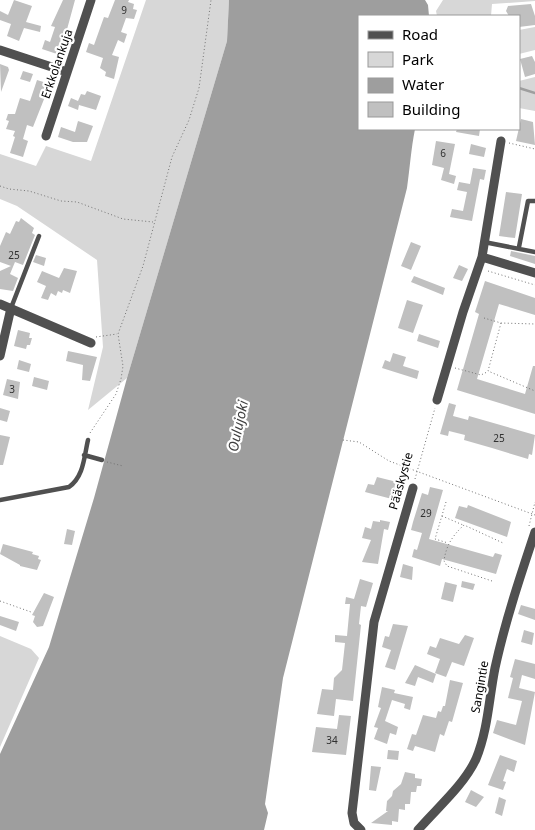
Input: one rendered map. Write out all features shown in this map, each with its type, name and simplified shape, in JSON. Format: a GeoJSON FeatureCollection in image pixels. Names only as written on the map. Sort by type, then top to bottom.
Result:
{"type":"FeatureCollection","features":[{"type":"Feature","properties":{"kind":"street","name":"Erkkolankuja"},"geometry":{"type":"LineString","coordinates":[[46,136],[91,0]]}},
{"type":"Feature","properties":{"kind":"street"},"geometry":{"type":"LineString","coordinates":[[0,50],[67,72]]}},
{"type":"Feature","properties":{"kind":"street"},"geometry":{"type":"LineString","coordinates":[[437,400],[446,366],[482,257],[501,141]]}},
{"type":"Feature","properties":{"kind":"street"},"geometry":{"type":"LineString","coordinates":[[482,257],[535,273]]}},
{"type":"Feature","properties":{"kind":"street"},"geometry":{"type":"LineString","coordinates":[[0,304],[91,343]]}},
{"type":"Feature","properties":{"kind":"street"},"geometry":{"type":"LineString","coordinates":[[0,356],[11,308]]}},
{"type":"Feature","properties":{"kind":"street","name":"Pääskystie"},"geometry":{"type":"LineString","coordinates":[[361,830],[354,823],[352,813],[374,622],[413,488]]}},
{"type":"Feature","properties":{"kind":"street","name":"Sangintie"},"geometry":{"type":"LineString","coordinates":[[418,830],[466,775],[476,758],[487,717],[497,660],[514,595],[535,532]]}},
{"type":"Feature","properties":{"kind":"lane"},"geometry":{"type":"LineString","coordinates":[[518,247],[528,201],[535,201]]}},
{"type":"Feature","properties":{"kind":"lane"},"geometry":{"type":"LineString","coordinates":[[11,308],[39,236]]}},
{"type":"Feature","properties":{"kind":"lane"},"geometry":{"type":"LineString","coordinates":[[484,242],[518,247],[535,252]]}},
{"type":"Feature","properties":{"kind":"lane"},"geometry":{"type":"LineString","coordinates":[[0,500],[69,487],[76,482],[80,474],[88,440]]}},
{"type":"Feature","properties":{"kind":"lane"},"geometry":{"type":"LineString","coordinates":[[84,455],[102,460]]}},
{"type":"Feature","properties":{"kind":"path"},"geometry":{"type":"LineString","coordinates":[[88,440],[90,431],[116,394],[123,366],[118,334],[143,266],[162,187],[199,88],[211,0]]}},
{"type":"Feature","properties":{"kind":"path"},"geometry":{"type":"LineString","coordinates":[[501,141],[535,149]]}},
{"type":"Feature","properties":{"kind":"path"},"geometry":{"type":"LineString","coordinates":[[0,186],[29,191],[61,201],[77,202],[123,218],[155,222]]}},
{"type":"Feature","properties":{"kind":"path"},"geometry":{"type":"LineString","coordinates":[[477,268],[535,285]]}},
{"type":"Feature","properties":{"kind":"path"},"geometry":{"type":"LineString","coordinates":[[484,318],[501,323],[535,324]]}},
{"type":"Feature","properties":{"kind":"path"},"geometry":{"type":"LineString","coordinates":[[446,366],[481,375],[488,371],[501,323]]}},
{"type":"Feature","properties":{"kind":"path"},"geometry":{"type":"LineString","coordinates":[[91,343],[95,337],[118,334]]}},
{"type":"Feature","properties":{"kind":"path"},"geometry":{"type":"LineString","coordinates":[[488,371],[535,391]]}},
{"type":"Feature","properties":{"kind":"path","name":"Pääskystie"},"geometry":{"type":"LineString","coordinates":[[413,488],[437,400]]}},
{"type":"Feature","properties":{"kind":"path"},"geometry":{"type":"LineString","coordinates":[[343,440],[358,442],[389,461],[535,515]]}},
{"type":"Feature","properties":{"kind":"path"},"geometry":{"type":"LineString","coordinates":[[102,460],[123,466]]}},
{"type":"Feature","properties":{"kind":"path"},"geometry":{"type":"LineString","coordinates":[[446,502],[435,539],[448,543]]}},
{"type":"Feature","properties":{"kind":"path"},"geometry":{"type":"LineString","coordinates":[[442,516],[503,543]]}},
{"type":"Feature","properties":{"kind":"path"},"geometry":{"type":"LineString","coordinates":[[464,525],[448,543],[444,562],[447,566],[492,581]]}},
{"type":"Feature","properties":{"kind":"path"},"geometry":{"type":"LineString","coordinates":[[0,601],[31,612]]}},
{"type":"Feature","properties":{"kind":"green space"},"geometry":{"type":"Polygon","coordinates":[[[146,0],[229,0],[227,41],[127,378],[88,410],[103,347],[97,260],[17,206],[0,199],[0,154],[36,166],[46,146],[91,161],[146,0]]]}},
{"type":"Feature","properties":{"kind":"green space"},"geometry":{"type":"Polygon","coordinates":[[[443,0],[535,0],[492,4],[491,15],[437,15],[436,11],[443,0]]]}},
{"type":"Feature","properties":{"kind":"green space"},"geometry":{"type":"Polygon","coordinates":[[[535,27],[535,50],[520,54],[520,30],[535,27]]]}},
{"type":"Feature","properties":{"kind":"green space"},"geometry":{"type":"Polygon","coordinates":[[[535,77],[535,111],[520,108],[520,81],[535,77]]]}},
{"type":"Feature","properties":{"kind":"green space"},"geometry":{"type":"Polygon","coordinates":[[[0,636],[31,649],[39,658],[0,747],[0,636]]]}},
{"type":"Feature","properties":{"kind":"water","name":"Oulujoki"},"geometry":{"type":"Polygon","coordinates":[[[229,0],[425,0],[428,5],[429,15],[358,15],[358,130],[415,130],[407,188],[283,678],[265,804],[268,813],[264,830],[0,830],[0,754],[49,647],[227,41],[229,0]]]}},
{"type":"Feature","properties":{"kind":"building"},"geometry":{"type":"Polygon","coordinates":[[[14,0],[32,6],[26,22],[41,26],[40,32],[24,28],[19,41],[7,36],[11,24],[0,20],[0,11],[8,15],[14,0]]]}},
{"type":"Feature","properties":{"kind":"building"},"geometry":{"type":"Polygon","coordinates":[[[63,0],[75,0],[60,55],[42,49],[45,40],[50,42],[55,27],[51,26],[63,0]]]}},
{"type":"Feature","properties":{"kind":"building"},"geometry":{"type":"Polygon","coordinates":[[[115,0],[129,0],[128,2],[134,4],[133,9],[137,10],[134,19],[126,18],[121,32],[127,34],[124,43],[118,40],[112,55],[119,57],[114,79],[105,76],[106,72],[100,68],[103,58],[86,52],[89,43],[94,45],[104,17],[108,18],[115,0]]]}},
{"type":"Feature","properties":{"kind":"building"},"geometry":{"type":"Polygon","coordinates":[[[531,4],[535,16],[535,25],[520,27],[520,15],[508,15],[506,11],[508,6],[531,4]]]}},
{"type":"Feature","properties":{"kind":"building"},"geometry":{"type":"Polygon","coordinates":[[[532,56],[535,62],[535,74],[525,77],[520,59],[532,56]]]}},
{"type":"Feature","properties":{"kind":"building"},"geometry":{"type":"Polygon","coordinates":[[[0,64],[8,67],[9,70],[1,92],[0,64]]]}},
{"type":"Feature","properties":{"kind":"building"},"geometry":{"type":"Polygon","coordinates":[[[23,71],[33,74],[30,82],[20,79],[23,71]]]}},
{"type":"Feature","properties":{"kind":"building"},"geometry":{"type":"Polygon","coordinates":[[[37,80],[50,84],[33,127],[27,125],[23,139],[28,141],[23,157],[10,153],[15,131],[6,129],[9,121],[6,120],[8,114],[15,114],[20,98],[30,101],[37,80]]]}},
{"type":"Feature","properties":{"kind":"building"},"geometry":{"type":"Polygon","coordinates":[[[87,91],[101,96],[96,110],[79,105],[78,110],[68,106],[71,98],[78,101],[81,94],[85,95],[87,91]]]}},
{"type":"Feature","properties":{"kind":"building"},"geometry":{"type":"Polygon","coordinates":[[[521,119],[533,122],[535,145],[516,141],[521,119]]]}},
{"type":"Feature","properties":{"kind":"building"},"geometry":{"type":"Polygon","coordinates":[[[78,121],[93,126],[87,142],[73,142],[58,137],[61,127],[75,132],[78,121]]]}},
{"type":"Feature","properties":{"kind":"building"},"geometry":{"type":"Polygon","coordinates":[[[457,130],[480,130],[479,136],[456,132],[457,130]]]}},
{"type":"Feature","properties":{"kind":"building"},"geometry":{"type":"Polygon","coordinates":[[[436,141],[455,144],[449,174],[456,176],[454,184],[441,180],[444,168],[432,165],[436,141]]]}},
{"type":"Feature","properties":{"kind":"building"},"geometry":{"type":"Polygon","coordinates":[[[471,144],[486,148],[484,157],[469,154],[471,144]]]}},
{"type":"Feature","properties":{"kind":"building"},"geometry":{"type":"Polygon","coordinates":[[[473,168],[486,170],[484,180],[480,179],[472,221],[450,217],[452,209],[463,211],[467,192],[457,190],[459,182],[470,184],[473,168]]]}},
{"type":"Feature","properties":{"kind":"building"},"geometry":{"type":"Polygon","coordinates":[[[506,192],[522,194],[515,238],[499,236],[506,192]]]}},
{"type":"Feature","properties":{"kind":"building"},"geometry":{"type":"Polygon","coordinates":[[[21,218],[34,228],[32,233],[35,235],[23,265],[15,262],[10,274],[18,278],[13,291],[0,289],[0,271],[11,266],[0,262],[0,246],[6,232],[10,234],[16,221],[19,222],[21,218]]]}},
{"type":"Feature","properties":{"kind":"building"},"geometry":{"type":"Polygon","coordinates":[[[411,242],[421,246],[411,270],[401,266],[411,242]]]}},
{"type":"Feature","properties":{"kind":"building"},"geometry":{"type":"Polygon","coordinates":[[[511,251],[535,256],[535,264],[510,256],[511,251]]]}},
{"type":"Feature","properties":{"kind":"building"},"geometry":{"type":"Polygon","coordinates":[[[36,255],[46,258],[44,266],[33,262],[36,255]]]}},
{"type":"Feature","properties":{"kind":"building"},"geometry":{"type":"Polygon","coordinates":[[[459,265],[468,269],[462,281],[453,278],[459,265]]]}},
{"type":"Feature","properties":{"kind":"building"},"geometry":{"type":"Polygon","coordinates":[[[64,268],[77,271],[70,293],[63,290],[62,293],[58,291],[56,296],[51,293],[48,300],[41,298],[46,286],[37,282],[42,271],[59,278],[64,268]]]}},
{"type":"Feature","properties":{"kind":"building"},"geometry":{"type":"Polygon","coordinates":[[[414,276],[445,288],[443,295],[411,282],[414,276]]]}},
{"type":"Feature","properties":{"kind":"building"},"geometry":{"type":"Polygon","coordinates":[[[485,281],[535,298],[535,315],[499,304],[477,379],[525,394],[533,366],[535,366],[535,414],[457,390],[479,314],[475,312],[485,281]]]}},
{"type":"Feature","properties":{"kind":"building"},"geometry":{"type":"Polygon","coordinates":[[[407,300],[423,305],[413,333],[398,328],[407,300]]]}},
{"type":"Feature","properties":{"kind":"building"},"geometry":{"type":"Polygon","coordinates":[[[18,330],[30,333],[29,338],[32,338],[30,345],[27,345],[26,349],[14,346],[18,330]]]}},
{"type":"Feature","properties":{"kind":"building"},"geometry":{"type":"Polygon","coordinates":[[[419,334],[440,341],[438,348],[417,341],[419,334]]]}},
{"type":"Feature","properties":{"kind":"building"},"geometry":{"type":"Polygon","coordinates":[[[68,351],[97,357],[90,381],[82,380],[83,365],[66,361],[68,351]]]}},
{"type":"Feature","properties":{"kind":"building"},"geometry":{"type":"Polygon","coordinates":[[[393,353],[406,357],[403,366],[419,371],[417,379],[382,368],[385,360],[390,362],[393,353]]]}},
{"type":"Feature","properties":{"kind":"building"},"geometry":{"type":"Polygon","coordinates":[[[19,360],[31,364],[29,372],[17,369],[19,360]]]}},
{"type":"Feature","properties":{"kind":"building"},"geometry":{"type":"Polygon","coordinates":[[[34,377],[49,381],[47,390],[32,386],[34,377]]]}},
{"type":"Feature","properties":{"kind":"building"},"geometry":{"type":"Polygon","coordinates":[[[7,379],[20,382],[18,399],[3,395],[7,379]]]}},
{"type":"Feature","properties":{"kind":"building"},"geometry":{"type":"Polygon","coordinates":[[[449,403],[456,405],[453,416],[468,420],[469,416],[535,435],[532,455],[529,454],[528,459],[464,440],[465,435],[449,431],[448,436],[440,434],[449,403]]]}},
{"type":"Feature","properties":{"kind":"building"},"geometry":{"type":"Polygon","coordinates":[[[0,408],[10,411],[7,422],[0,420],[0,408]]]}},
{"type":"Feature","properties":{"kind":"building"},"geometry":{"type":"Polygon","coordinates":[[[0,435],[10,437],[3,465],[0,465],[0,435]]]}},
{"type":"Feature","properties":{"kind":"building"},"geometry":{"type":"Polygon","coordinates":[[[377,477],[397,482],[392,499],[365,492],[368,484],[374,485],[377,477]]]}},
{"type":"Feature","properties":{"kind":"building"},"geometry":{"type":"Polygon","coordinates":[[[430,487],[443,490],[429,539],[493,557],[495,553],[502,555],[496,574],[442,559],[440,566],[412,557],[414,549],[417,550],[422,533],[411,530],[413,522],[422,493],[428,495],[430,487]]]}},
{"type":"Feature","properties":{"kind":"building"},"geometry":{"type":"Polygon","coordinates":[[[468,505],[511,522],[507,537],[455,518],[459,506],[467,508],[468,505]]]}},
{"type":"Feature","properties":{"kind":"building"},"geometry":{"type":"Polygon","coordinates":[[[380,520],[390,522],[388,530],[384,529],[378,564],[362,562],[371,540],[362,538],[365,527],[371,529],[373,521],[380,522],[380,520]]]}},
{"type":"Feature","properties":{"kind":"building"},"geometry":{"type":"Polygon","coordinates":[[[67,529],[75,531],[72,545],[64,544],[67,529]]]}},
{"type":"Feature","properties":{"kind":"building"},"geometry":{"type":"Polygon","coordinates":[[[3,544],[33,552],[32,554],[39,556],[38,559],[41,560],[37,570],[20,566],[0,554],[3,544]]]}},
{"type":"Feature","properties":{"kind":"building"},"geometry":{"type":"Polygon","coordinates":[[[403,564],[413,567],[412,580],[400,577],[403,564]]]}},
{"type":"Feature","properties":{"kind":"building"},"geometry":{"type":"Polygon","coordinates":[[[360,579],[373,583],[366,607],[361,606],[359,624],[361,625],[353,701],[336,699],[334,716],[317,714],[322,689],[333,690],[334,678],[342,670],[345,643],[335,642],[335,635],[347,636],[350,604],[345,604],[346,597],[354,599],[360,579]]]}},
{"type":"Feature","properties":{"kind":"building"},"geometry":{"type":"Polygon","coordinates":[[[462,581],[475,584],[473,590],[461,587],[462,581]]]}},
{"type":"Feature","properties":{"kind":"building"},"geometry":{"type":"Polygon","coordinates":[[[445,582],[457,585],[453,602],[441,599],[445,582]]]}},
{"type":"Feature","properties":{"kind":"building"},"geometry":{"type":"Polygon","coordinates":[[[44,593],[54,597],[43,626],[37,627],[33,622],[35,616],[32,615],[44,593]]]}},
{"type":"Feature","properties":{"kind":"building"},"geometry":{"type":"Polygon","coordinates":[[[521,605],[535,609],[535,620],[518,614],[521,605]]]}},
{"type":"Feature","properties":{"kind":"building"},"geometry":{"type":"Polygon","coordinates":[[[0,616],[19,622],[16,631],[0,625],[0,616]]]}},
{"type":"Feature","properties":{"kind":"building"},"geometry":{"type":"Polygon","coordinates":[[[393,624],[408,626],[395,670],[385,667],[391,650],[382,647],[385,636],[389,637],[393,624]]]}},
{"type":"Feature","properties":{"kind":"building"},"geometry":{"type":"Polygon","coordinates":[[[524,630],[534,633],[532,645],[521,642],[524,630]]]}},
{"type":"Feature","properties":{"kind":"building"},"geometry":{"type":"Polygon","coordinates":[[[465,635],[474,638],[464,666],[452,662],[446,677],[435,673],[440,659],[427,654],[430,646],[436,648],[440,638],[459,644],[465,635]]]}},
{"type":"Feature","properties":{"kind":"building"},"geometry":{"type":"Polygon","coordinates":[[[515,659],[535,664],[535,679],[522,675],[519,688],[535,692],[525,745],[493,733],[497,720],[516,725],[522,701],[508,698],[513,678],[510,677],[515,659]]]}},
{"type":"Feature","properties":{"kind":"building"},"geometry":{"type":"Polygon","coordinates":[[[415,665],[436,674],[433,683],[418,677],[415,686],[405,683],[415,665]]]}},
{"type":"Feature","properties":{"kind":"building"},"geometry":{"type":"Polygon","coordinates":[[[450,680],[463,683],[452,722],[449,721],[444,736],[440,734],[435,752],[415,746],[413,751],[407,749],[412,734],[416,735],[423,715],[436,718],[438,711],[441,712],[443,706],[445,706],[450,680]]]}},
{"type":"Feature","properties":{"kind":"building"},"geometry":{"type":"Polygon","coordinates":[[[382,687],[395,690],[394,693],[413,697],[410,710],[404,708],[405,704],[392,700],[385,721],[398,727],[396,735],[390,733],[387,744],[374,739],[378,728],[374,727],[381,708],[378,707],[382,687]]]}},
{"type":"Feature","properties":{"kind":"building"},"geometry":{"type":"Polygon","coordinates":[[[339,715],[351,716],[346,755],[312,752],[316,727],[337,729],[339,715]]]}},
{"type":"Feature","properties":{"kind":"building"},"geometry":{"type":"Polygon","coordinates":[[[388,750],[399,751],[398,760],[387,759],[388,750]]]}},
{"type":"Feature","properties":{"kind":"building"},"geometry":{"type":"Polygon","coordinates":[[[500,755],[517,761],[514,772],[507,769],[503,781],[506,782],[503,790],[488,785],[500,755]]]}},
{"type":"Feature","properties":{"kind":"building"},"geometry":{"type":"Polygon","coordinates":[[[371,766],[381,767],[376,791],[369,790],[371,766]]]}},
{"type":"Feature","properties":{"kind":"building"},"geometry":{"type":"Polygon","coordinates":[[[405,772],[415,774],[415,778],[422,779],[421,786],[417,786],[416,792],[411,792],[410,804],[405,804],[405,810],[399,809],[398,822],[392,821],[392,825],[371,823],[388,811],[386,811],[387,801],[392,796],[393,791],[401,784],[405,772]]]}},
{"type":"Feature","properties":{"kind":"building"},"geometry":{"type":"Polygon","coordinates":[[[471,790],[484,797],[476,807],[465,802],[471,790]]]}},
{"type":"Feature","properties":{"kind":"building"},"geometry":{"type":"Polygon","coordinates":[[[499,797],[506,800],[502,816],[495,813],[499,797]]]}},
{"type":"Feature","properties":{"kind":"waterway"},"geometry":{"type":"LineString","coordinates":[[520,88],[535,93]]}}]}
